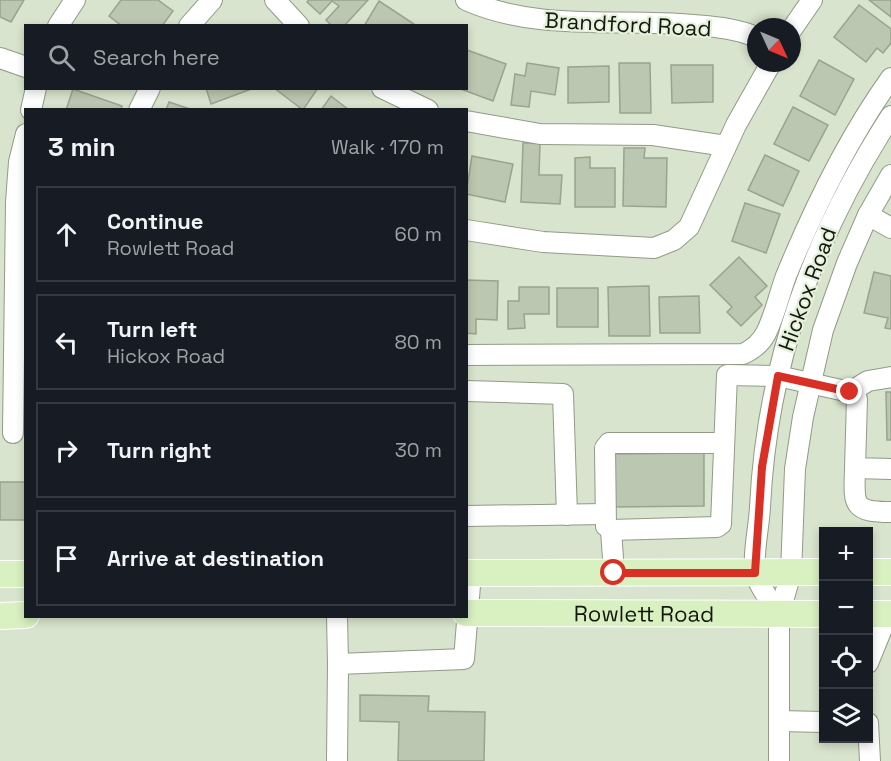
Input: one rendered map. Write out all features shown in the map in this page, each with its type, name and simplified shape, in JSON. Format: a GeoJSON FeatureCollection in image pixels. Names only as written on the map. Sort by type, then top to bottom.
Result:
{"type":"FeatureCollection","features":[{"type":"Feature","properties":{"kind":"main road","name":"Rowlett Road"},"geometry":{"type":"LineString","coordinates":[[469,573],[819,572]]}},
{"type":"Feature","properties":{"kind":"main road"},"geometry":{"type":"LineString","coordinates":[[873,572],[891,572]]}},
{"type":"Feature","properties":{"kind":"main road"},"geometry":{"type":"LineString","coordinates":[[0,574],[24,574]]}},
{"type":"Feature","properties":{"kind":"main road","name":"Rowlett Road"},"geometry":{"type":"LineString","coordinates":[[468,613],[819,615]]}},
{"type":"Feature","properties":{"kind":"main road"},"geometry":{"type":"LineString","coordinates":[[0,616],[24,615]]}},
{"type":"Feature","properties":{"kind":"street"},"geometry":{"type":"LineString","coordinates":[[59,24],[75,0]]}},
{"type":"Feature","properties":{"kind":"street"},"geometry":{"type":"LineString","coordinates":[[191,24],[212,0]]}},
{"type":"Feature","properties":{"kind":"street"},"geometry":{"type":"LineString","coordinates":[[275,0],[297,24]]}},
{"type":"Feature","properties":{"kind":"street","name":"Brandford Road"},"geometry":{"type":"LineString","coordinates":[[466,0],[488,10],[523,18],[557,22],[666,22],[739,30],[747,33]]}},
{"type":"Feature","properties":{"kind":"street"},"geometry":{"type":"LineString","coordinates":[[800,18],[812,0]]}},
{"type":"Feature","properties":{"kind":"street"},"geometry":{"type":"LineString","coordinates":[[0,58],[24,66]]}},
{"type":"Feature","properties":{"kind":"street"},"geometry":{"type":"LineString","coordinates":[[468,230],[543,242],[654,248],[674,240],[689,227],[726,146],[766,72]]}},
{"type":"Feature","properties":{"kind":"street"},"geometry":{"type":"LineString","coordinates":[[468,356],[743,354],[755,348],[766,334],[786,277],[822,196],[876,100],[891,78]]}},
{"type":"Feature","properties":{"kind":"street"},"geometry":{"type":"LineString","coordinates":[[31,108],[36,90]]}},
{"type":"Feature","properties":{"kind":"street"},"geometry":{"type":"LineString","coordinates":[[140,108],[149,90]]}},
{"type":"Feature","properties":{"kind":"street"},"geometry":{"type":"LineString","coordinates":[[386,90],[424,108]]}},
{"type":"Feature","properties":{"kind":"street","name":"Hickox Road"},"geometry":{"type":"LineString","coordinates":[[779,615],[755,573],[762,467],[778,376],[796,308],[824,235],[861,163],[891,116]]}},
{"type":"Feature","properties":{"kind":"street"},"geometry":{"type":"LineString","coordinates":[[468,121],[540,134],[653,135],[726,146]]}},
{"type":"Feature","properties":{"kind":"street"},"geometry":{"type":"LineString","coordinates":[[13,434],[16,202],[19,162],[24,142]]}},
{"type":"Feature","properties":{"kind":"street","name":"Hickox Road"},"geometry":{"type":"LineString","coordinates":[[779,761],[779,615],[791,573],[795,469],[809,384],[823,330],[868,215],[891,175]]}},
{"type":"Feature","properties":{"kind":"street"},"geometry":{"type":"LineString","coordinates":[[868,215],[891,228]]}},
{"type":"Feature","properties":{"kind":"street"},"geometry":{"type":"LineString","coordinates":[[468,516],[567,515],[608,522],[717,527],[721,524],[727,375],[778,376],[850,392],[857,399],[854,499],[857,506],[868,512],[891,512]]}},
{"type":"Feature","properties":{"kind":"street"},"geometry":{"type":"LineString","coordinates":[[850,392],[868,381],[891,376]]}},
{"type":"Feature","properties":{"kind":"street"},"geometry":{"type":"LineString","coordinates":[[468,391],[563,394],[567,515]]}},
{"type":"Feature","properties":{"kind":"street"},"geometry":{"type":"LineString","coordinates":[[614,573],[608,522],[605,448],[609,443],[724,443]]}},
{"type":"Feature","properties":{"kind":"street"},"geometry":{"type":"LineString","coordinates":[[855,468],[891,469]]}},
{"type":"Feature","properties":{"kind":"street"},"geometry":{"type":"LineString","coordinates":[[468,593],[469,573]]}},
{"type":"Feature","properties":{"kind":"street"},"geometry":{"type":"LineString","coordinates":[[873,646],[882,614]]}},
{"type":"Feature","properties":{"kind":"street"},"geometry":{"type":"LineString","coordinates":[[337,618],[337,761]]}},
{"type":"Feature","properties":{"kind":"street"},"geometry":{"type":"LineString","coordinates":[[338,664],[464,659],[467,618]]}},
{"type":"Feature","properties":{"kind":"street"},"geometry":{"type":"LineString","coordinates":[[779,721],[819,722]]}},
{"type":"Feature","properties":{"kind":"street"},"geometry":{"type":"LineString","coordinates":[[870,743],[870,761]]}},
{"type":"Feature","properties":{"kind":"building"},"geometry":{"type":"Polygon","coordinates":[[[0,0],[24,0],[11,22],[0,17],[0,0]]]}},
{"type":"Feature","properties":{"kind":"building"},"geometry":{"type":"Polygon","coordinates":[[[121,0],[158,0],[173,11],[163,24],[119,24],[109,16],[121,0]]]}},
{"type":"Feature","properties":{"kind":"building"},"geometry":{"type":"Polygon","coordinates":[[[309,0],[368,0],[346,24],[330,24],[326,20],[339,6],[332,1],[320,14],[307,2],[309,0]]]}},
{"type":"Feature","properties":{"kind":"building"},"geometry":{"type":"Polygon","coordinates":[[[869,0],[891,0],[891,17],[869,0]]]}},
{"type":"Feature","properties":{"kind":"building"},"geometry":{"type":"Polygon","coordinates":[[[379,1],[414,24],[365,24],[379,1]]]}},
{"type":"Feature","properties":{"kind":"building"},"geometry":{"type":"Polygon","coordinates":[[[859,5],[891,29],[891,43],[883,53],[877,48],[866,62],[834,37],[859,5]]]}},
{"type":"Feature","properties":{"kind":"building"},"geometry":{"type":"Polygon","coordinates":[[[468,50],[506,64],[493,101],[463,90],[468,90],[468,50]]]}},
{"type":"Feature","properties":{"kind":"building"},"geometry":{"type":"Polygon","coordinates":[[[819,60],[854,79],[835,115],[800,96],[819,60]]]}},
{"type":"Feature","properties":{"kind":"building"},"geometry":{"type":"Polygon","coordinates":[[[527,63],[559,68],[555,95],[531,91],[529,107],[511,105],[515,74],[525,76],[527,63]]]}},
{"type":"Feature","properties":{"kind":"building"},"geometry":{"type":"Polygon","coordinates":[[[619,63],[650,63],[651,113],[620,113],[619,63]]]}},
{"type":"Feature","properties":{"kind":"building"},"geometry":{"type":"Polygon","coordinates":[[[671,65],[713,65],[713,102],[672,103],[671,65]]]}},
{"type":"Feature","properties":{"kind":"building"},"geometry":{"type":"Polygon","coordinates":[[[609,66],[609,102],[568,103],[568,67],[609,66]]]}},
{"type":"Feature","properties":{"kind":"building"},"geometry":{"type":"Polygon","coordinates":[[[73,90],[122,106],[122,108],[67,108],[73,90]]]}},
{"type":"Feature","properties":{"kind":"building"},"geometry":{"type":"Polygon","coordinates":[[[207,90],[249,90],[211,104],[207,90]]]}},
{"type":"Feature","properties":{"kind":"building"},"geometry":{"type":"Polygon","coordinates":[[[277,90],[317,90],[304,108],[300,108],[277,90]]]}},
{"type":"Feature","properties":{"kind":"building"},"geometry":{"type":"Polygon","coordinates":[[[331,96],[346,108],[322,108],[331,96]]]}},
{"type":"Feature","properties":{"kind":"building"},"geometry":{"type":"Polygon","coordinates":[[[169,102],[187,108],[167,108],[169,102]]]}},
{"type":"Feature","properties":{"kind":"building"},"geometry":{"type":"Polygon","coordinates":[[[793,107],[828,125],[809,161],[774,144],[793,107]]]}},
{"type":"Feature","properties":{"kind":"building"},"geometry":{"type":"Polygon","coordinates":[[[523,143],[540,143],[539,175],[562,175],[560,204],[521,202],[523,143]]]}},
{"type":"Feature","properties":{"kind":"building"},"geometry":{"type":"Polygon","coordinates":[[[624,148],[645,148],[644,158],[667,158],[666,207],[623,206],[624,148]]]}},
{"type":"Feature","properties":{"kind":"building"},"geometry":{"type":"Polygon","coordinates":[[[765,155],[799,171],[783,206],[748,190],[765,155]]]}},
{"type":"Feature","properties":{"kind":"building"},"geometry":{"type":"Polygon","coordinates":[[[472,156],[513,164],[505,202],[468,194],[472,156]]]}},
{"type":"Feature","properties":{"kind":"building"},"geometry":{"type":"Polygon","coordinates":[[[590,157],[590,168],[615,168],[615,207],[575,207],[575,158],[590,157]]]}},
{"type":"Feature","properties":{"kind":"building"},"geometry":{"type":"Polygon","coordinates":[[[745,203],[780,214],[766,253],[732,241],[745,203]]]}},
{"type":"Feature","properties":{"kind":"building"},"geometry":{"type":"Polygon","coordinates":[[[739,257],[767,286],[755,297],[762,305],[741,326],[727,312],[732,307],[710,285],[739,257]]]}},
{"type":"Feature","properties":{"kind":"building"},"geometry":{"type":"Polygon","coordinates":[[[874,272],[891,276],[891,329],[885,328],[888,318],[864,313],[874,272]]]}},
{"type":"Feature","properties":{"kind":"building"},"geometry":{"type":"Polygon","coordinates":[[[468,280],[498,281],[497,320],[476,319],[476,334],[468,333],[468,280]]]}},
{"type":"Feature","properties":{"kind":"building"},"geometry":{"type":"Polygon","coordinates":[[[649,286],[650,336],[609,336],[608,287],[649,286]]]}},
{"type":"Feature","properties":{"kind":"building"},"geometry":{"type":"Polygon","coordinates":[[[519,287],[549,287],[549,314],[524,314],[525,328],[508,329],[508,301],[519,301],[519,287]]]}},
{"type":"Feature","properties":{"kind":"building"},"geometry":{"type":"Polygon","coordinates":[[[557,288],[598,288],[598,327],[557,327],[557,288]]]}},
{"type":"Feature","properties":{"kind":"building"},"geometry":{"type":"Polygon","coordinates":[[[699,296],[700,333],[660,333],[659,297],[699,296]]]}},
{"type":"Feature","properties":{"kind":"building"},"geometry":{"type":"Polygon","coordinates":[[[886,392],[891,392],[891,440],[887,440],[886,392]]]}},
{"type":"Feature","properties":{"kind":"building"},"geometry":{"type":"Polygon","coordinates":[[[704,453],[704,506],[613,507],[613,454],[704,453]]]}},
{"type":"Feature","properties":{"kind":"building"},"geometry":{"type":"Polygon","coordinates":[[[0,482],[24,482],[24,520],[0,520],[0,482]]]}},
{"type":"Feature","properties":{"kind":"building"},"geometry":{"type":"Polygon","coordinates":[[[360,695],[429,696],[428,711],[485,712],[484,761],[398,761],[399,722],[360,721],[360,695]]]}},
{"type":"Feature","properties":{"kind":"route"},"geometry":{"type":"LineString","coordinates":[[614,573],[755,573],[762,467],[778,376],[850,392]]}}]}
